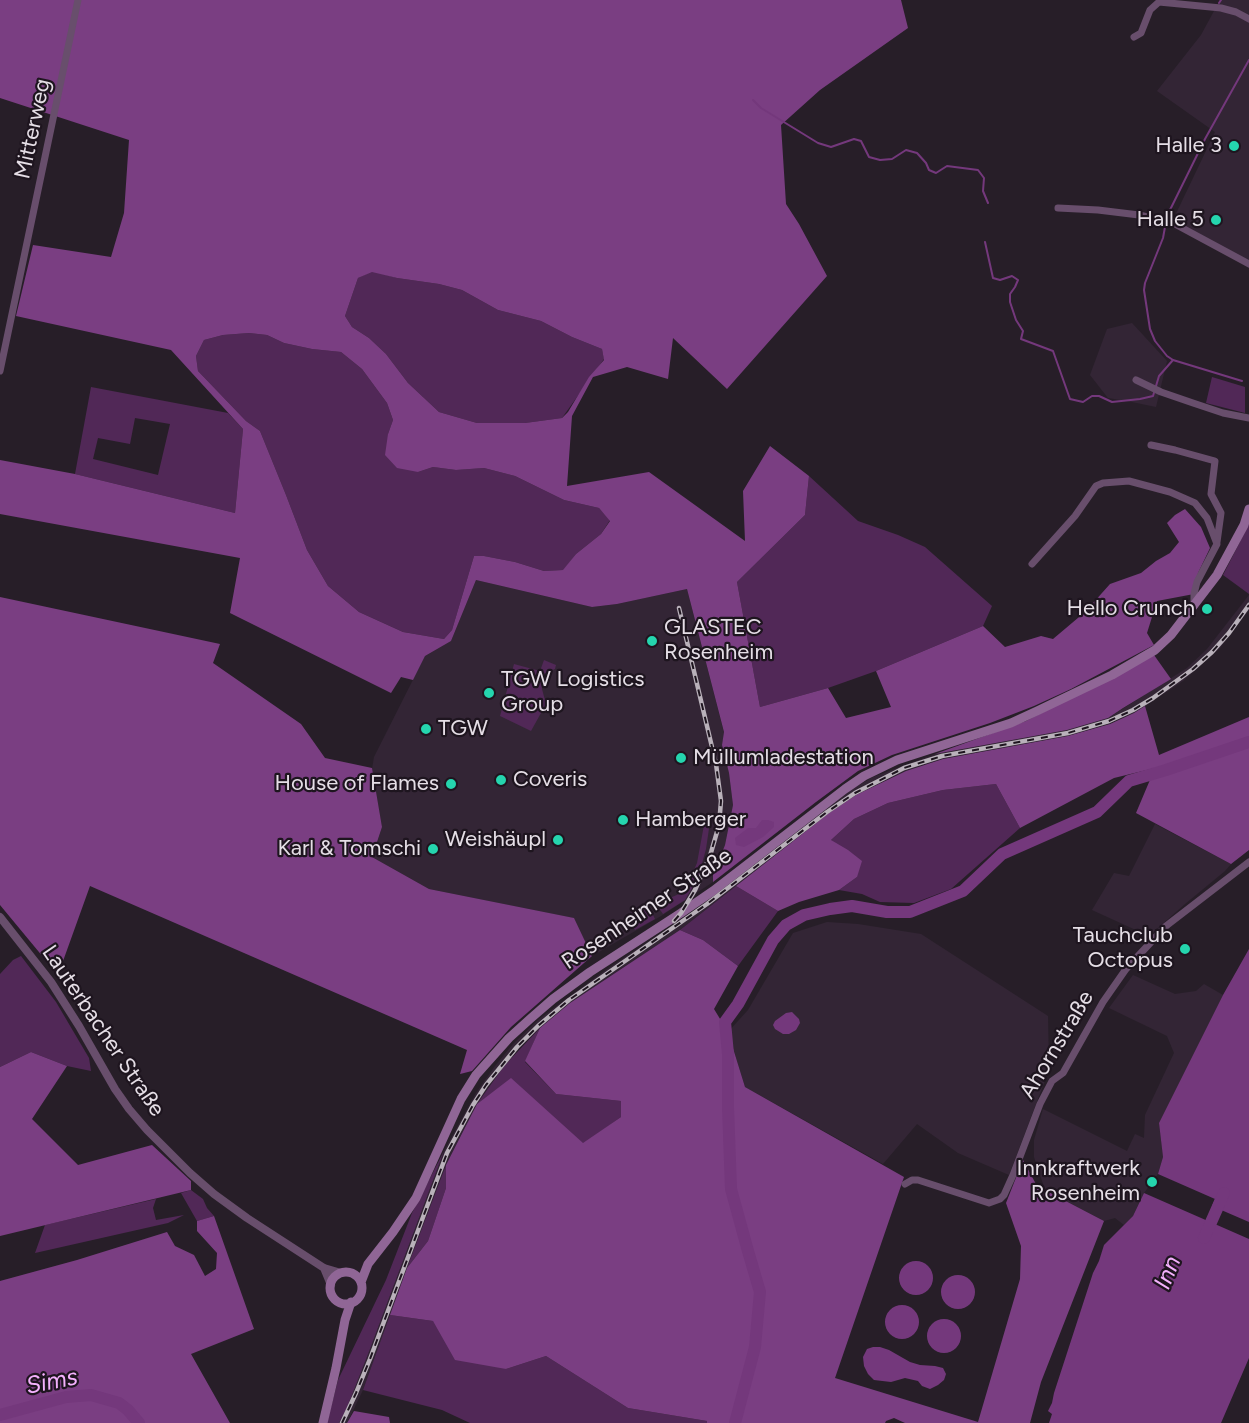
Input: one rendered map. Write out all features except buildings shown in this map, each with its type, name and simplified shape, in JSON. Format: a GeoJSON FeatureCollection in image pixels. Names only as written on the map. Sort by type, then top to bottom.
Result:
{"type":"FeatureCollection","features":[{"type":"Feature","properties":{"kind":"main road","name":"Rosenheimer Straße"},"geometry":{"type":"LineString","coordinates":[[361,1282],[368,1264],[416,1198],[461,1099],[476,1075],[509,1038],[553,999],[713,891],[864,776],[897,760],[1011,723],[1112,675],[1155,650],[1171,636],[1222,566],[1244,525],[1249,509]]}},
{"type":"Feature","properties":{"kind":"main road","name":"Rosenheimer Straße"},"geometry":{"type":"LineString","coordinates":[[352,1273],[368,1264]]}},
{"type":"Feature","properties":{"kind":"main road"},"geometry":{"type":"LineString","coordinates":[[339,1302],[351,1302],[360,1294],[361,1282],[352,1273],[341,1273],[334,1277],[330,1289],[339,1302],[345,1320]]}},
{"type":"Feature","properties":{"kind":"main road"},"geometry":{"type":"LineString","coordinates":[[322,1423],[351,1302]]}},
{"type":"Feature","properties":{"kind":"street","name":"Mitterweg"},"geometry":{"type":"LineString","coordinates":[[0,371],[78,0]]}},
{"type":"Feature","properties":{"kind":"street"},"geometry":{"type":"LineString","coordinates":[[1134,37],[1141,33],[1150,10],[1159,2],[1221,8],[1249,19]]}},
{"type":"Feature","properties":{"kind":"street"},"geometry":{"type":"LineString","coordinates":[[1058,207],[1139,215],[1173,223],[1249,264]]}},
{"type":"Feature","properties":{"kind":"street"},"geometry":{"type":"LineString","coordinates":[[1136,380],[1193,403],[1223,413],[1249,418]]}},
{"type":"Feature","properties":{"kind":"street"},"geometry":{"type":"LineString","coordinates":[[1151,445],[1215,461],[1211,494],[1221,513],[1217,544],[1197,582],[1194,606]]}},
{"type":"Feature","properties":{"kind":"street"},"geometry":{"type":"LineString","coordinates":[[1032,564],[1071,522],[1096,486],[1112,482],[1129,481],[1170,492],[1195,503],[1207,518],[1217,544]]}},
{"type":"Feature","properties":{"kind":"street","name":"Ahornstraße"},"geometry":{"type":"LineString","coordinates":[[905,1184],[918,1180],[989,1203],[1000,1199],[1013,1175],[1052,1081],[1063,1073],[1103,1002],[1126,969],[1166,926],[1249,862]]}},
{"type":"Feature","properties":{"kind":"street","name":"Lauterbacher Straße"},"geometry":{"type":"LineString","coordinates":[[0,916],[51,982],[115,1089],[147,1130],[214,1194],[324,1268],[341,1273]]}},
{"type":"Feature","properties":{"kind":"street"},"geometry":{"type":"LineString","coordinates":[[324,1268],[331,1285]]}},
{"type":"Feature","properties":{"kind":"shaded area"},"geometry":{"type":"Polygon","coordinates":[[[0,0],[901,0],[908,28],[820,90],[781,125],[786,204],[827,276],[727,389],[673,338],[668,379],[627,367],[593,377],[572,416],[567,486],[649,472],[745,541],[743,491],[770,446],[809,476],[805,515],[737,582],[760,707],[828,688],[846,718],[891,707],[876,671],[983,626],[1005,647],[1041,636],[1053,639],[1085,612],[1110,584],[1141,573],[1170,553],[1179,542],[1167,523],[1185,509],[1201,527],[1210,548],[1198,573],[1194,594],[1157,601],[1147,633],[1154,645],[1034,706],[892,755],[858,771],[713,882],[713,875],[725,845],[733,805],[729,773],[722,745],[724,732],[687,589],[592,607],[476,580],[451,641],[425,656],[413,680],[401,677],[391,693],[230,613],[240,558],[0,514],[0,460],[75,474],[235,513],[243,429],[171,350],[16,316],[33,245],[111,257],[124,213],[129,140],[0,98],[0,0]],[[372,272],[358,278],[345,316],[352,327],[369,338],[386,354],[408,383],[439,412],[477,423],[525,423],[562,418],[589,377],[604,360],[602,349],[541,321],[498,310],[462,290],[372,272]],[[249,333],[223,335],[204,340],[196,356],[198,371],[246,421],[260,431],[307,550],[328,586],[359,612],[403,632],[444,639],[452,630],[474,556],[515,562],[544,571],[563,570],[576,554],[601,534],[610,521],[599,508],[564,500],[515,476],[484,468],[456,470],[433,467],[418,472],[397,468],[385,455],[393,420],[387,403],[362,369],[341,352],[312,349],[284,343],[267,335],[249,333]]]}},
{"type":"Feature","properties":{"kind":"shaded area"},"geometry":{"type":"Polygon","coordinates":[[[1220,0],[1249,0],[1249,264],[1172,222],[1215,132],[1157,91],[1201,35],[1220,0]]]}},
{"type":"Feature","properties":{"kind":"shaded area"},"geometry":{"type":"Polygon","coordinates":[[[372,271],[462,290],[498,310],[541,321],[602,349],[604,359],[562,418],[525,423],[477,423],[439,412],[408,383],[386,354],[369,338],[352,327],[345,316],[358,278],[372,271]]]}},
{"type":"Feature","properties":{"kind":"shaded area"},"geometry":{"type":"Polygon","coordinates":[[[1132,323],[1167,361],[1156,407],[1108,398],[1090,375],[1107,329],[1132,323]]]}},
{"type":"Feature","properties":{"kind":"shaded area"},"geometry":{"type":"Polygon","coordinates":[[[249,333],[267,335],[284,343],[312,349],[341,352],[362,369],[387,403],[393,420],[388,434],[418,472],[433,467],[456,470],[484,468],[515,476],[564,500],[599,508],[610,520],[601,534],[576,554],[564,570],[544,571],[515,562],[474,556],[452,630],[444,639],[403,632],[359,612],[328,586],[307,550],[260,431],[246,421],[198,371],[196,356],[204,340],[223,335],[249,333]]]}},
{"type":"Feature","properties":{"kind":"shaded area"},"geometry":{"type":"Polygon","coordinates":[[[1212,377],[1245,387],[1245,413],[1206,403],[1212,377]]]}},
{"type":"Feature","properties":{"kind":"shaded area"},"geometry":{"type":"Polygon","coordinates":[[[91,387],[228,413],[243,429],[235,513],[75,474],[91,387]],[[135,418],[130,444],[98,438],[93,459],[158,475],[170,424],[135,418]]]}},
{"type":"Feature","properties":{"kind":"shaded area"},"geometry":{"type":"Polygon","coordinates":[[[809,476],[858,521],[925,547],[992,606],[983,626],[876,671],[828,688],[760,707],[737,582],[805,515],[809,476]]]}},
{"type":"Feature","properties":{"kind":"shaded area"},"geometry":{"type":"Polygon","coordinates":[[[1249,520],[1249,594],[1223,575],[1249,520]]]}},
{"type":"Feature","properties":{"kind":"shaded area"},"geometry":{"type":"Polygon","coordinates":[[[476,580],[592,607],[687,589],[724,733],[722,745],[729,773],[733,805],[725,845],[713,875],[713,882],[661,916],[592,956],[573,918],[429,889],[372,857],[382,827],[372,769],[374,757],[425,656],[451,641],[476,580]]]}},
{"type":"Feature","properties":{"kind":"shaded area"},"geometry":{"type":"Polygon","coordinates":[[[1249,595],[1249,610],[1220,648],[1183,681],[1134,713],[1068,736],[943,759],[906,771],[856,794],[680,930],[570,1003],[540,1028],[518,1049],[477,1104],[446,1165],[363,1390],[347,1423],[339,1423],[370,1349],[444,1151],[476,1093],[495,1066],[513,1044],[539,1019],[607,969],[709,901],[852,789],[873,777],[935,754],[1067,730],[1108,718],[1187,668],[1207,649],[1249,595]]]}},
{"type":"Feature","properties":{"kind":"shaded area"},"geometry":{"type":"Polygon","coordinates":[[[0,597],[220,644],[213,663],[301,724],[325,758],[372,768],[382,827],[372,857],[429,889],[574,918],[592,956],[511,1027],[472,1071],[460,1074],[467,1050],[90,886],[58,975],[0,905],[0,597]]]}},
{"type":"Feature","properties":{"kind":"shaded area"},"geometry":{"type":"Polygon","coordinates":[[[1154,655],[1171,679],[1108,718],[1067,730],[935,754],[1026,721],[1154,655]]]}},
{"type":"Feature","properties":{"kind":"shaded area"},"geometry":{"type":"Polygon","coordinates":[[[544,660],[556,665],[555,669],[544,674],[541,681],[546,704],[531,731],[500,716],[514,664],[540,671],[544,660]]]}},
{"type":"Feature","properties":{"kind":"shaded area"},"geometry":{"type":"Polygon","coordinates":[[[1145,706],[1159,755],[1249,717],[1249,850],[1231,864],[1136,813],[1155,768],[1114,778],[1020,828],[996,784],[943,790],[888,803],[854,819],[831,840],[862,861],[857,877],[839,890],[778,911],[736,886],[829,813],[856,795],[906,771],[943,759],[1068,736],[1110,724],[1145,706]]]}},
{"type":"Feature","properties":{"kind":"shaded area"},"geometry":{"type":"Polygon","coordinates":[[[996,784],[1020,828],[951,889],[914,903],[880,902],[862,894],[839,890],[857,877],[831,840],[854,819],[888,803],[943,790],[996,784]]]}},
{"type":"Feature","properties":{"kind":"shaded area"},"geometry":{"type":"Polygon","coordinates":[[[706,814],[711,815],[706,849],[698,878],[685,900],[663,914],[656,904],[679,894],[689,881],[697,863],[706,814]]]}},
{"type":"Feature","properties":{"kind":"shaded area"},"geometry":{"type":"Polygon","coordinates":[[[1155,824],[1231,864],[1149,936],[1092,910],[1114,873],[1129,876],[1155,824]]]}},
{"type":"Feature","properties":{"kind":"shaded area"},"geometry":{"type":"Polygon","coordinates":[[[736,886],[778,911],[738,966],[703,940],[680,930],[736,886]]]}},
{"type":"Feature","properties":{"kind":"shaded area"},"geometry":{"type":"Polygon","coordinates":[[[644,907],[650,909],[655,919],[635,930],[630,921],[632,911],[644,907]]]}},
{"type":"Feature","properties":{"kind":"shaded area"},"geometry":{"type":"Polygon","coordinates":[[[827,922],[858,924],[921,934],[1048,1016],[1049,1070],[1009,1175],[958,1153],[917,1124],[883,1164],[745,1087],[728,1032],[748,1010],[793,933],[827,922]]]}},
{"type":"Feature","properties":{"kind":"shaded area"},"geometry":{"type":"Polygon","coordinates":[[[680,930],[703,940],[738,966],[714,1009],[728,1032],[745,1087],[904,1177],[835,1378],[978,1422],[1020,1279],[1021,1246],[1006,1203],[1023,1160],[1037,1186],[1104,1221],[1041,1382],[1030,1423],[905,1423],[894,1418],[885,1423],[707,1423],[707,1421],[628,1408],[546,1356],[506,1369],[455,1360],[433,1321],[390,1315],[407,1268],[428,1241],[446,1188],[446,1165],[477,1104],[511,1078],[583,1143],[621,1117],[621,1101],[556,1094],[525,1061],[540,1028],[570,1003],[680,930]]]}},
{"type":"Feature","properties":{"kind":"shaded area"},"geometry":{"type":"Polygon","coordinates":[[[21,956],[56,1002],[89,1058],[91,1071],[67,1066],[31,1052],[0,1067],[0,974],[13,960],[21,956]]]}},
{"type":"Feature","properties":{"kind":"shaded area"},"geometry":{"type":"Polygon","coordinates":[[[1133,975],[1175,994],[1196,991],[1204,984],[1223,995],[1159,1123],[1163,1157],[1158,1174],[1144,1193],[1133,1216],[1124,1225],[1115,1218],[1104,1221],[1045,1190],[1034,1157],[1034,1140],[1043,1109],[1127,1151],[1135,1134],[1144,1138],[1145,1115],[1174,1053],[1167,1036],[1109,1008],[1133,975]]]}},
{"type":"Feature","properties":{"kind":"shaded area"},"geometry":{"type":"Polygon","coordinates":[[[540,1028],[525,1062],[556,1094],[621,1101],[621,1117],[583,1144],[511,1079],[477,1104],[504,1066],[540,1028]]]}},
{"type":"Feature","properties":{"kind":"shaded area"},"geometry":{"type":"Polygon","coordinates":[[[31,1052],[67,1066],[32,1119],[78,1165],[152,1145],[191,1181],[191,1190],[0,1236],[0,1067],[31,1052]]]}},
{"type":"Feature","properties":{"kind":"shaded area"},"geometry":{"type":"Polygon","coordinates":[[[444,1151],[346,1410],[339,1423],[327,1423],[338,1380],[386,1280],[412,1213],[444,1151]]]}},
{"type":"Feature","properties":{"kind":"shaded area"},"geometry":{"type":"Polygon","coordinates":[[[446,1165],[446,1188],[428,1241],[407,1268],[446,1165]]]}},
{"type":"Feature","properties":{"kind":"shaded area"},"geometry":{"type":"Polygon","coordinates":[[[191,1190],[203,1199],[214,1216],[197,1221],[181,1193],[191,1190]]]}},
{"type":"Feature","properties":{"kind":"shaded area"},"geometry":{"type":"Polygon","coordinates":[[[156,1199],[153,1208],[156,1220],[184,1215],[168,1223],[35,1253],[45,1225],[156,1199]]]}},
{"type":"Feature","properties":{"kind":"shaded area"},"geometry":{"type":"Polygon","coordinates":[[[214,1216],[254,1329],[191,1354],[230,1423],[0,1423],[0,1281],[167,1232],[175,1246],[194,1255],[205,1276],[216,1269],[217,1253],[197,1231],[197,1221],[214,1216]]]}},
{"type":"Feature","properties":{"kind":"shaded area"},"geometry":{"type":"Polygon","coordinates":[[[390,1315],[433,1321],[506,1369],[546,1356],[628,1408],[707,1421],[707,1423],[470,1423],[442,1410],[363,1390],[390,1315]]]}},
{"type":"Feature","properties":{"kind":"shaded area"},"geometry":{"type":"Polygon","coordinates":[[[354,1411],[389,1417],[390,1423],[347,1423],[354,1411]]]}},
{"type":"Feature","properties":{"kind":"water"},"geometry":{"type":"Polygon","coordinates":[[[762,820],[774,822],[774,827],[763,837],[744,847],[736,845],[735,838],[748,828],[756,828],[762,820]]]}},
{"type":"Feature","properties":{"kind":"water"},"geometry":{"type":"Polygon","coordinates":[[[1249,949],[1249,1222],[1212,1206],[1215,1199],[1158,1174],[1163,1157],[1159,1123],[1223,995],[1249,949]]]}},
{"type":"Feature","properties":{"kind":"water"},"geometry":{"type":"Polygon","coordinates":[[[792,1012],[800,1023],[796,1030],[783,1034],[775,1029],[773,1025],[775,1021],[786,1013],[792,1012]]]}},
{"type":"Feature","properties":{"kind":"water"},"geometry":{"type":"Polygon","coordinates":[[[1144,1193],[1249,1239],[1249,1358],[1221,1423],[1049,1423],[1052,1414],[1048,1411],[1104,1245],[1133,1216],[1144,1193]]]}},
{"type":"Feature","properties":{"kind":"water"},"geometry":{"type":"Polygon","coordinates":[[[916,1261],[928,1266],[933,1278],[928,1290],[916,1295],[904,1290],[899,1278],[904,1266],[916,1261]]]}},
{"type":"Feature","properties":{"kind":"water"},"geometry":{"type":"Polygon","coordinates":[[[958,1275],[970,1280],[975,1292],[970,1304],[958,1309],[946,1304],[941,1292],[946,1280],[958,1275]]]}},
{"type":"Feature","properties":{"kind":"water"},"geometry":{"type":"Polygon","coordinates":[[[902,1305],[914,1310],[919,1322],[914,1334],[902,1339],[890,1334],[885,1322],[890,1310],[902,1305]]]}},
{"type":"Feature","properties":{"kind":"water"},"geometry":{"type":"Polygon","coordinates":[[[944,1319],[956,1324],[961,1336],[956,1348],[944,1353],[932,1348],[927,1336],[932,1324],[944,1319]]]}},
{"type":"Feature","properties":{"kind":"water"},"geometry":{"type":"Polygon","coordinates":[[[873,1347],[889,1350],[920,1365],[943,1368],[946,1374],[944,1380],[930,1389],[922,1386],[918,1381],[905,1378],[891,1382],[874,1380],[864,1366],[863,1357],[867,1349],[873,1347]]]}},
{"type":"Feature","properties":{"kind":"waterway"},"geometry":{"type":"LineString","coordinates":[[1167,216],[1205,139],[1249,60]]}},
{"type":"Feature","properties":{"kind":"waterway"},"geometry":{"type":"LineString","coordinates":[[753,100],[761,108],[818,143],[831,147],[854,139],[861,141],[869,157],[880,160],[892,159],[906,150],[917,153],[929,170],[936,173],[947,166],[978,170],[984,178],[983,191],[988,203]]}},
{"type":"Feature","properties":{"kind":"waterway"},"geometry":{"type":"LineString","coordinates":[[1165,227],[1144,290],[1150,329],[1155,341],[1173,360],[1242,381]]}},
{"type":"Feature","properties":{"kind":"waterway"},"geometry":{"type":"LineString","coordinates":[[985,242],[993,278],[1000,280],[1012,276],[1018,280],[1010,294],[1010,302],[1016,320],[1023,331],[1021,339],[1053,351],[1070,399],[1083,402],[1092,396],[1099,396],[1112,402],[1153,396],[1159,376],[1173,360]]}},
{"type":"Feature","properties":{"kind":"waterway"},"geometry":{"type":"LineString","coordinates":[[735,1423],[755,1347],[760,1292],[731,1189],[728,1054],[725,1022],[738,1004],[773,940],[786,925],[804,915],[852,906],[887,912],[910,912],[963,891],[1002,854],[1097,812],[1129,781],[1249,742]]}},
{"type":"Feature","properties":{"kind":"waterway","name":"Inn"},"geometry":{"type":"LineString","coordinates":[[1204,1238],[1224,1193]]}},
{"type":"Feature","properties":{"kind":"waterway","name":"Sims"},"geometry":{"type":"LineString","coordinates":[[0,1415],[66,1397],[91,1395],[119,1403],[139,1423]]}},
{"type":"Feature","properties":{"kind":"railway"},"geometry":{"type":"LineString","coordinates":[[342,1423],[370,1359],[447,1153],[486,1085],[517,1047],[538,1026],[569,1000],[707,904],[855,793],[904,768],[942,756],[1068,733],[1109,721],[1133,710],[1193,669],[1212,652],[1249,605]]}},
{"type":"Feature","properties":{"kind":"railway"},"geometry":{"type":"LineString","coordinates":[[674,921],[695,890],[710,856],[719,825],[721,801],[716,764],[679,608]]}},
{"type":"Feature","properties":{"kind":"place","name":"Halle 3"},"geometry":{"type":"Point","coordinates":[1234,146]}},
{"type":"Feature","properties":{"kind":"place","name":"Halle 5"},"geometry":{"type":"Point","coordinates":[1216,220]}},
{"type":"Feature","properties":{"kind":"place","name":"Hello Crunch"},"geometry":{"type":"Point","coordinates":[1207,609]}},
{"type":"Feature","properties":{"kind":"place","name":"GLASTEC Rosenheim"},"geometry":{"type":"Point","coordinates":[652,641]}},
{"type":"Feature","properties":{"kind":"place","name":"TGW Logistics Group"},"geometry":{"type":"Point","coordinates":[489,693]}},
{"type":"Feature","properties":{"kind":"place","name":"TGW"},"geometry":{"type":"Point","coordinates":[426,729]}},
{"type":"Feature","properties":{"kind":"place","name":"Müllumladestation"},"geometry":{"type":"Point","coordinates":[681,758]}},
{"type":"Feature","properties":{"kind":"place","name":"Coveris"},"geometry":{"type":"Point","coordinates":[501,780]}},
{"type":"Feature","properties":{"kind":"place","name":"House of Flames"},"geometry":{"type":"Point","coordinates":[451,784]}},
{"type":"Feature","properties":{"kind":"place","name":"Hamberger"},"geometry":{"type":"Point","coordinates":[623,820]}},
{"type":"Feature","properties":{"kind":"place","name":"Weishäupl"},"geometry":{"type":"Point","coordinates":[558,840]}},
{"type":"Feature","properties":{"kind":"place","name":"Karl & Tomschi"},"geometry":{"type":"Point","coordinates":[433,849]}},
{"type":"Feature","properties":{"kind":"place","name":"Tauchclub Octopus"},"geometry":{"type":"Point","coordinates":[1185,949]}},
{"type":"Feature","properties":{"kind":"place","name":"Innkraftwerk Rosenheim"},"geometry":{"type":"Point","coordinates":[1152,1182]}}]}
